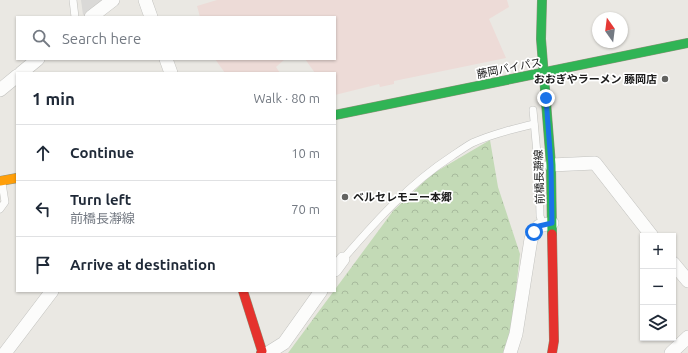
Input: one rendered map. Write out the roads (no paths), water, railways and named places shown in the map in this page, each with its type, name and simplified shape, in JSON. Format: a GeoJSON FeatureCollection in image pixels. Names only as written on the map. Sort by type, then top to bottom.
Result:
{"type":"FeatureCollection","features":[{"type":"Feature","properties":{"kind":"main road","name":"前橋長瀞線"},"geometry":{"type":"LineString","coordinates":[[542,0],[541,39],[551,165],[547,224],[554,341],[552,353]]}},
{"type":"Feature","properties":{"kind":"main road","name":"藤岡バイパス"},"geometry":{"type":"LineString","coordinates":[[336,115],[688,43]]}},
{"type":"Feature","properties":{"kind":"main road"},"geometry":{"type":"LineString","coordinates":[[1,181],[16,178]]}},
{"type":"Feature","properties":{"kind":"main road"},"geometry":{"type":"LineString","coordinates":[[244,292],[264,353]]}},
{"type":"Feature","properties":{"kind":"street"},"geometry":{"type":"LineString","coordinates":[[92,16],[113,0]]}},
{"type":"Feature","properties":{"kind":"street"},"geometry":{"type":"LineString","coordinates":[[145,0],[151,16]]}},
{"type":"Feature","properties":{"kind":"street"},"geometry":{"type":"LineString","coordinates":[[22,72],[37,60]]}},
{"type":"Feature","properties":{"kind":"street"},"geometry":{"type":"LineString","coordinates":[[166,60],[171,72]]}},
{"type":"Feature","properties":{"kind":"street"},"geometry":{"type":"LineString","coordinates":[[0,90],[16,77]]}},
{"type":"Feature","properties":{"kind":"street"},"geometry":{"type":"LineString","coordinates":[[551,165],[595,163],[650,233]]}},
{"type":"Feature","properties":{"kind":"street"},"geometry":{"type":"LineString","coordinates":[[510,353],[516,334],[531,239],[539,226],[547,224]]}},
{"type":"Feature","properties":{"kind":"street"},"geometry":{"type":"LineString","coordinates":[[336,269],[343,259]]}},
{"type":"Feature","properties":{"kind":"street"},"geometry":{"type":"LineString","coordinates":[[676,267],[688,281]]}},
{"type":"Feature","properties":{"kind":"street"},"geometry":{"type":"LineString","coordinates":[[5,353],[51,292]]}},
{"type":"Feature","properties":{"kind":"street"},"geometry":{"type":"LineString","coordinates":[[264,353],[284,343],[319,292]]}},
{"type":"Feature","properties":{"kind":"street"},"geometry":{"type":"LineString","coordinates":[[671,353],[688,337]]}},
{"type":"Feature","properties":{"kind":"lane"},"geometry":{"type":"LineString","coordinates":[[73,0],[75,16]]}},
{"type":"Feature","properties":{"kind":"lane"},"geometry":{"type":"LineString","coordinates":[[533,110],[540,216],[547,224]]}},
{"type":"Feature","properties":{"kind":"lane"},"geometry":{"type":"LineString","coordinates":[[343,259],[384,212],[416,182],[440,164],[472,144],[507,130],[534,124]]}},
{"type":"Feature","properties":{"kind":"lane"},"geometry":{"type":"LineString","coordinates":[[0,208],[5,202],[1,181]]}},
{"type":"Feature","properties":{"kind":"place","name":"おおぎやラーメン 藤岡店"},"geometry":{"type":"Point","coordinates":[665,79]}},
{"type":"Feature","properties":{"kind":"place","name":"ベルセレモニー本郷"},"geometry":{"type":"Point","coordinates":[345,197]}}]}
